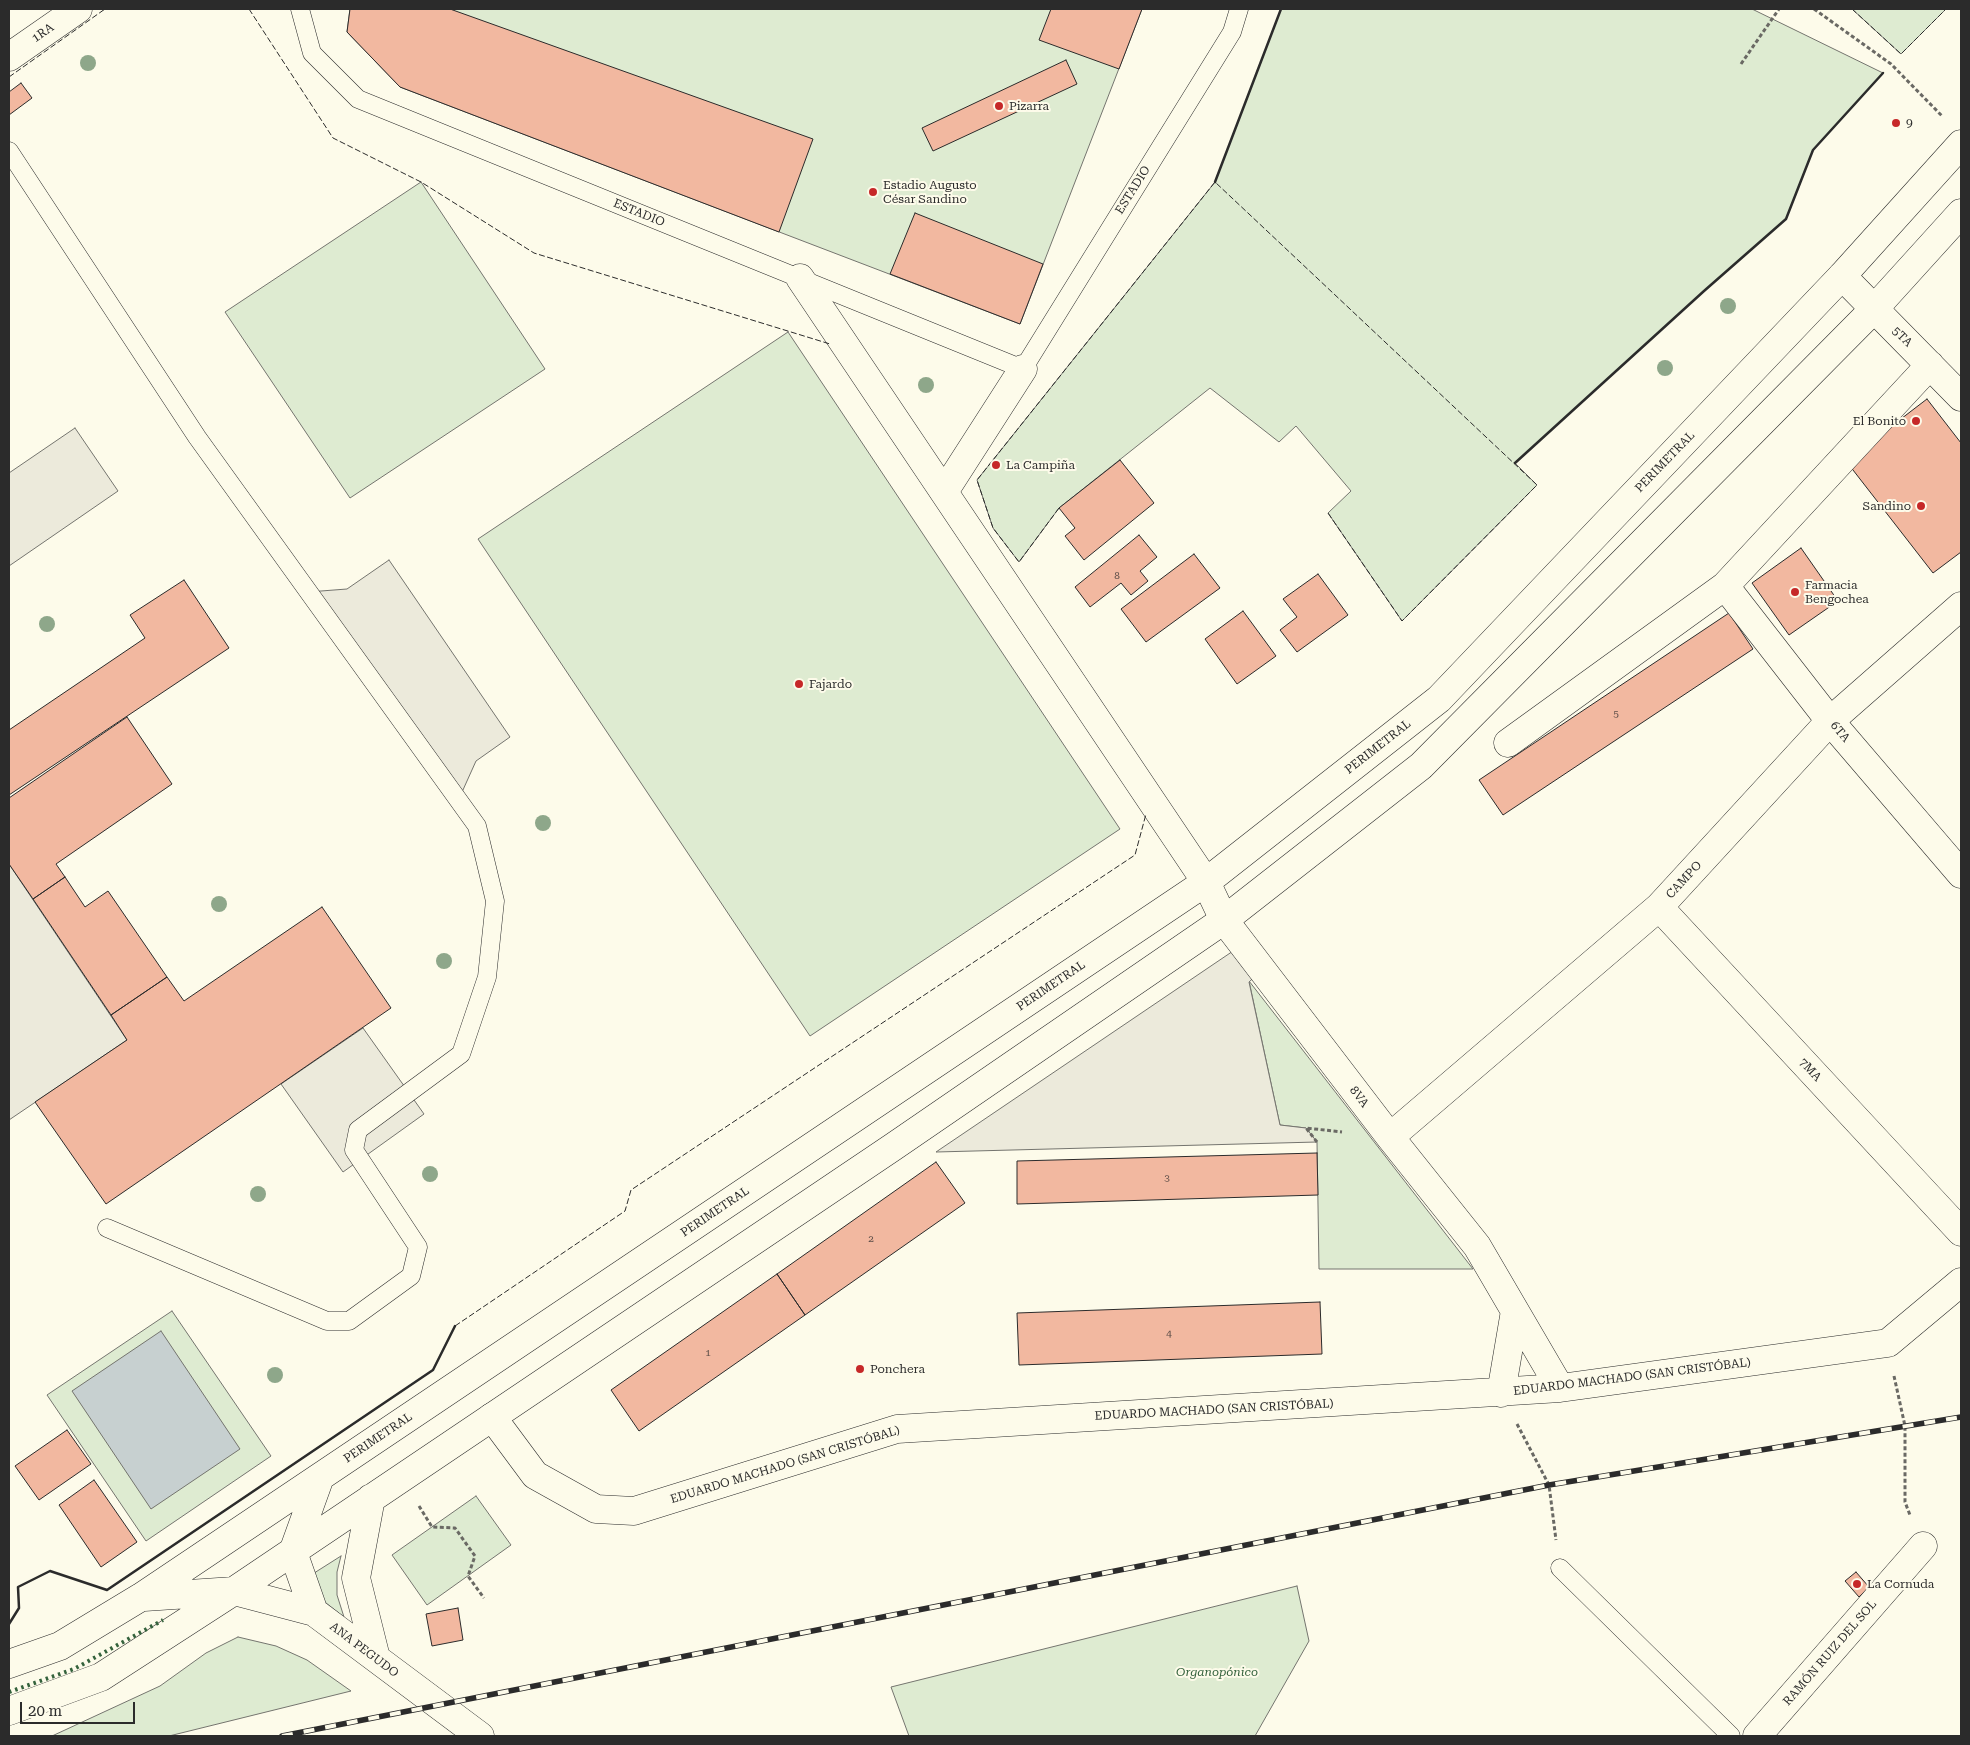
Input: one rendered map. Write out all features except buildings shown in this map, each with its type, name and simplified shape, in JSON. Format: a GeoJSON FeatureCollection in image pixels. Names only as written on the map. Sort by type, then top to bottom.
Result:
{"type":"FeatureCollection","features":[{"type":"Feature","properties":{"kind":"street","name":"1RA"},"geometry":{"type":"LineString","coordinates":[[9,57],[78,9]]}},
{"type":"Feature","properties":{"kind":"street","name":"PERIMETRAL"},"geometry":{"type":"LineString","coordinates":[[9,1664],[60,1646],[141,1597],[1206,882],[1439,698],[1842,276],[1961,144]]}},
{"type":"Feature","properties":{"kind":"street"},"geometry":{"type":"LineString","coordinates":[[9,1711],[102,1677],[293,1552],[893,1147],[1224,920],[1421,766],[1874,309],[1961,213]]}},
{"type":"Feature","properties":{"kind":"street","name":"5TA"},"geometry":{"type":"LineString","coordinates":[[1842,276],[1961,397]]}},
{"type":"Feature","properties":{"kind":"street","name":"8VA"},"geometry":{"type":"LineString","coordinates":[[800,278],[1206,882],[1224,920],[1390,1137],[1477,1246],[1560,1388]]}},
{"type":"Feature","properties":{"kind":"street"},"geometry":{"type":"LineString","coordinates":[[1508,743],[1725,586],[1930,365]]}},
{"type":"Feature","properties":{"kind":"street","name":"ESTADIO"},"geometry":{"type":"LineString","coordinates":[[944,492],[1022,369]]}},
{"type":"Feature","properties":{"kind":"street","name":"6TA"},"geometry":{"type":"LineString","coordinates":[[1725,586],[1830,721],[1961,874]]}},
{"type":"Feature","properties":{"kind":"street","name":"CAMPO"},"geometry":{"type":"LineString","coordinates":[[1390,1137],[1659,907],[1830,721],[1961,606]]}},
{"type":"Feature","properties":{"kind":"street","name":"7MA"},"geometry":{"type":"LineString","coordinates":[[1659,907],[1961,1232]]}},
{"type":"Feature","properties":{"kind":"street"},"geometry":{"type":"LineString","coordinates":[[1888,1343],[1961,1282]]}},
{"type":"Feature","properties":{"kind":"street"},"geometry":{"type":"LineString","coordinates":[[1501,1393],[1515,1311]]}},
{"type":"Feature","properties":{"kind":"street","name":"EDUARDO MACHADO (SAN CRISTÓBAL)"},"geometry":{"type":"LineString","coordinates":[[492,1417],[535,1475],[596,1509],[634,1511],[897,1429],[1560,1388],[1888,1343]]}},
{"type":"Feature","properties":{"kind":"street"},"geometry":{"type":"LineString","coordinates":[[314,1612],[293,1552],[320,1477]]}},
{"type":"Feature","properties":{"kind":"street"},"geometry":{"type":"LineString","coordinates":[[371,1498],[356,1578],[376,1658]]}},
{"type":"Feature","properties":{"kind":"street","name":"RAMÓN RUIZ DEL SOL"},"geometry":{"type":"LineString","coordinates":[[1757,1736],[1923,1546]]}},
{"type":"Feature","properties":{"kind":"street"},"geometry":{"type":"LineString","coordinates":[[141,1597],[234,1591]]}},
{"type":"Feature","properties":{"kind":"street","name":"ANA PEGUDO"},"geometry":{"type":"LineString","coordinates":[[234,1591],[314,1612],[480,1736]]}},
{"type":"Feature","properties":{"kind":"lane","name":"ESTADIO"},"geometry":{"type":"LineString","coordinates":[[300,9],[312,53],[358,99],[1022,369],[1232,32],[1239,9]]}},
{"type":"Feature","properties":{"kind":"lane"},"geometry":{"type":"LineString","coordinates":[[9,151],[197,437],[477,826],[495,901],[488,977],[461,1054],[358,1130],[354,1150],[418,1247],[411,1276],[349,1321],[327,1321],[107,1228]]}},
{"type":"Feature","properties":{"kind":"lane"},"geometry":{"type":"LineString","coordinates":[[1560,1568],[1731,1736]]}},
{"type":"Feature","properties":{"kind":"path"},"geometry":{"type":"LineString","coordinates":[[1741,64],[1779,9]]}},
{"type":"Feature","properties":{"kind":"path"},"geometry":{"type":"LineString","coordinates":[[1814,9],[1891,64],[1947,121]]}},
{"type":"Feature","properties":{"kind":"path"},"geometry":{"type":"LineString","coordinates":[[1888,1343],[1905,1426],[1905,1502],[1923,1546]]}},
{"type":"Feature","properties":{"kind":"path"},"geometry":{"type":"LineString","coordinates":[[1501,1393],[1549,1485],[1560,1568]]}},
{"type":"Feature","properties":{"kind":"path"},"geometry":{"type":"LineString","coordinates":[[432,1527],[455,1528],[474,1556],[468,1576],[484,1598]]}},
{"type":"Feature","properties":{"kind":"green space","name":"Estadio Augusto César Sandino"},"geometry":{"type":"Polygon","coordinates":[[[350,9],[1142,9],[1020,324],[400,87],[347,32],[350,9]]]}},
{"type":"Feature","properties":{"kind":"green space"},"geometry":{"type":"Polygon","coordinates":[[[1281,9],[1752,9],[1883,73],[1813,150],[1786,219],[1515,463],[1537,485],[1402,621],[1328,513],[1351,491],[1296,426],[1279,442],[1210,388],[1059,508],[1019,562],[993,528],[977,480],[1215,182],[1281,9]]]}},
{"type":"Feature","properties":{"kind":"green space"},"geometry":{"type":"Polygon","coordinates":[[[1852,9],[1946,9],[1901,54],[1852,9]]]}},
{"type":"Feature","properties":{"kind":"green space"},"geometry":{"type":"Polygon","coordinates":[[[421,182],[545,369],[350,498],[225,312],[421,182]]]}},
{"type":"Feature","properties":{"kind":"green space","name":"Fajardo"},"geometry":{"type":"Polygon","coordinates":[[[788,332],[1120,829],[810,1036],[478,539],[788,332]]]}},
{"type":"Feature","properties":{"kind":"green space"},"geometry":{"type":"Polygon","coordinates":[[[1249,981],[1473,1269],[1319,1269],[1317,1142],[1306,1128],[1280,1125],[1249,981]]]}},
{"type":"Feature","properties":{"kind":"green space"},"geometry":{"type":"Polygon","coordinates":[[[172,1311],[271,1456],[146,1541],[47,1395],[172,1311]]]}},
{"type":"Feature","properties":{"kind":"green space"},"geometry":{"type":"Polygon","coordinates":[[[476,1496],[511,1545],[427,1605],[392,1555],[476,1496]]]}},
{"type":"Feature","properties":{"kind":"green space"},"geometry":{"type":"Polygon","coordinates":[[[341,1556],[337,1572],[337,1595],[344,1617],[321,1599],[311,1575],[341,1556]]]}},
{"type":"Feature","properties":{"kind":"green space","name":"Organopónico"},"geometry":{"type":"Polygon","coordinates":[[[1297,1586],[1309,1641],[1255,1736],[909,1736],[891,1687],[1297,1586]]]}},
{"type":"Feature","properties":{"kind":"green space"},"geometry":{"type":"Polygon","coordinates":[[[238,1637],[276,1646],[307,1660],[351,1691],[169,1736],[52,1736],[160,1686],[206,1653],[238,1637]]]}},
{"type":"Feature","properties":{"kind":"shaded area"},"geometry":{"type":"Polygon","coordinates":[[[75,428],[118,491],[9,566],[9,473],[75,428]]]}},
{"type":"Feature","properties":{"kind":"shaded area"},"geometry":{"type":"Polygon","coordinates":[[[389,560],[510,737],[476,761],[458,801],[308,592],[347,589],[389,560]]]}},
{"type":"Feature","properties":{"kind":"shaded area"},"geometry":{"type":"Polygon","coordinates":[[[9,864],[127,1040],[9,1120],[9,864]]]}},
{"type":"Feature","properties":{"kind":"shaded area"},"geometry":{"type":"Polygon","coordinates":[[[1242,945],[1262,970],[1249,982],[1280,1125],[1306,1128],[1317,1142],[936,1152],[1242,945]]]}},
{"type":"Feature","properties":{"kind":"shaded area"},"geometry":{"type":"Polygon","coordinates":[[[363,1028],[424,1114],[343,1172],[281,1084],[363,1028]]]}},
{"type":"Feature","properties":{"kind":"shaded area"},"geometry":{"type":"Polygon","coordinates":[[[161,1331],[240,1449],[151,1509],[72,1391],[161,1331]]]}},
{"type":"Feature","properties":{"kind":"railway"},"geometry":{"type":"LineString","coordinates":[[282,1736],[1549,1485],[1961,1417]]}},
{"type":"Feature","properties":{"kind":"hedge"},"geometry":{"type":"LineString","coordinates":[[9,1692],[74,1669],[163,1620]]}},
{"type":"Feature","properties":{"kind":"fence"},"geometry":{"type":"LineString","coordinates":[[9,77],[105,9]]}},
{"type":"Feature","properties":{"kind":"fence"},"geometry":{"type":"LineString","coordinates":[[249,9],[333,138],[421,182],[534,253],[830,344]]}},
{"type":"Feature","properties":{"kind":"fence"},"geometry":{"type":"LineString","coordinates":[[1852,9],[1901,54],[1946,9]]}},
{"type":"Feature","properties":{"kind":"fence"},"geometry":{"type":"LineString","coordinates":[[1059,508],[1019,562],[993,528],[977,480],[1215,182],[1537,485],[1402,621],[1328,513]]}},
{"type":"Feature","properties":{"kind":"fence"},"geometry":{"type":"LineString","coordinates":[[455,1326],[625,1211],[631,1190],[1135,855],[1146,814]]}},
{"type":"Feature","properties":{"kind":"wall"},"geometry":{"type":"LineString","coordinates":[[1215,182],[1281,9]]}},
{"type":"Feature","properties":{"kind":"wall"},"geometry":{"type":"LineString","coordinates":[[1515,463],[1786,219],[1813,150],[1883,73]]}},
{"type":"Feature","properties":{"kind":"wall"},"geometry":{"type":"LineString","coordinates":[[9,1624],[19,1608],[18,1587],[50,1571],[107,1590],[433,1370],[455,1326]]}},
{"type":"Feature","properties":{"kind":"place","name":"Pizarra"},"geometry":{"type":"Point","coordinates":[999,106]}},
{"type":"Feature","properties":{"kind":"place","name":"9"},"geometry":{"type":"Point","coordinates":[1896,123]}},
{"type":"Feature","properties":{"kind":"place","name":"Estadio Augusto César Sandino"},"geometry":{"type":"Point","coordinates":[873,192]}},
{"type":"Feature","properties":{"kind":"place","name":"El Bonito"},"geometry":{"type":"Point","coordinates":[1916,421]}},
{"type":"Feature","properties":{"kind":"place","name":"La Campiña"},"geometry":{"type":"Point","coordinates":[996,465]}},
{"type":"Feature","properties":{"kind":"place","name":"Sandino"},"geometry":{"type":"Point","coordinates":[1921,506]}},
{"type":"Feature","properties":{"kind":"place","name":"Farmacia Bengochea"},"geometry":{"type":"Point","coordinates":[1795,592]}},
{"type":"Feature","properties":{"kind":"place","name":"Fajardo"},"geometry":{"type":"Point","coordinates":[799,684]}},
{"type":"Feature","properties":{"kind":"place","name":"Ponchera"},"geometry":{"type":"Point","coordinates":[860,1369]}},
{"type":"Feature","properties":{"kind":"place","name":"La Cornuda"},"geometry":{"type":"Point","coordinates":[1857,1584]}}]}
